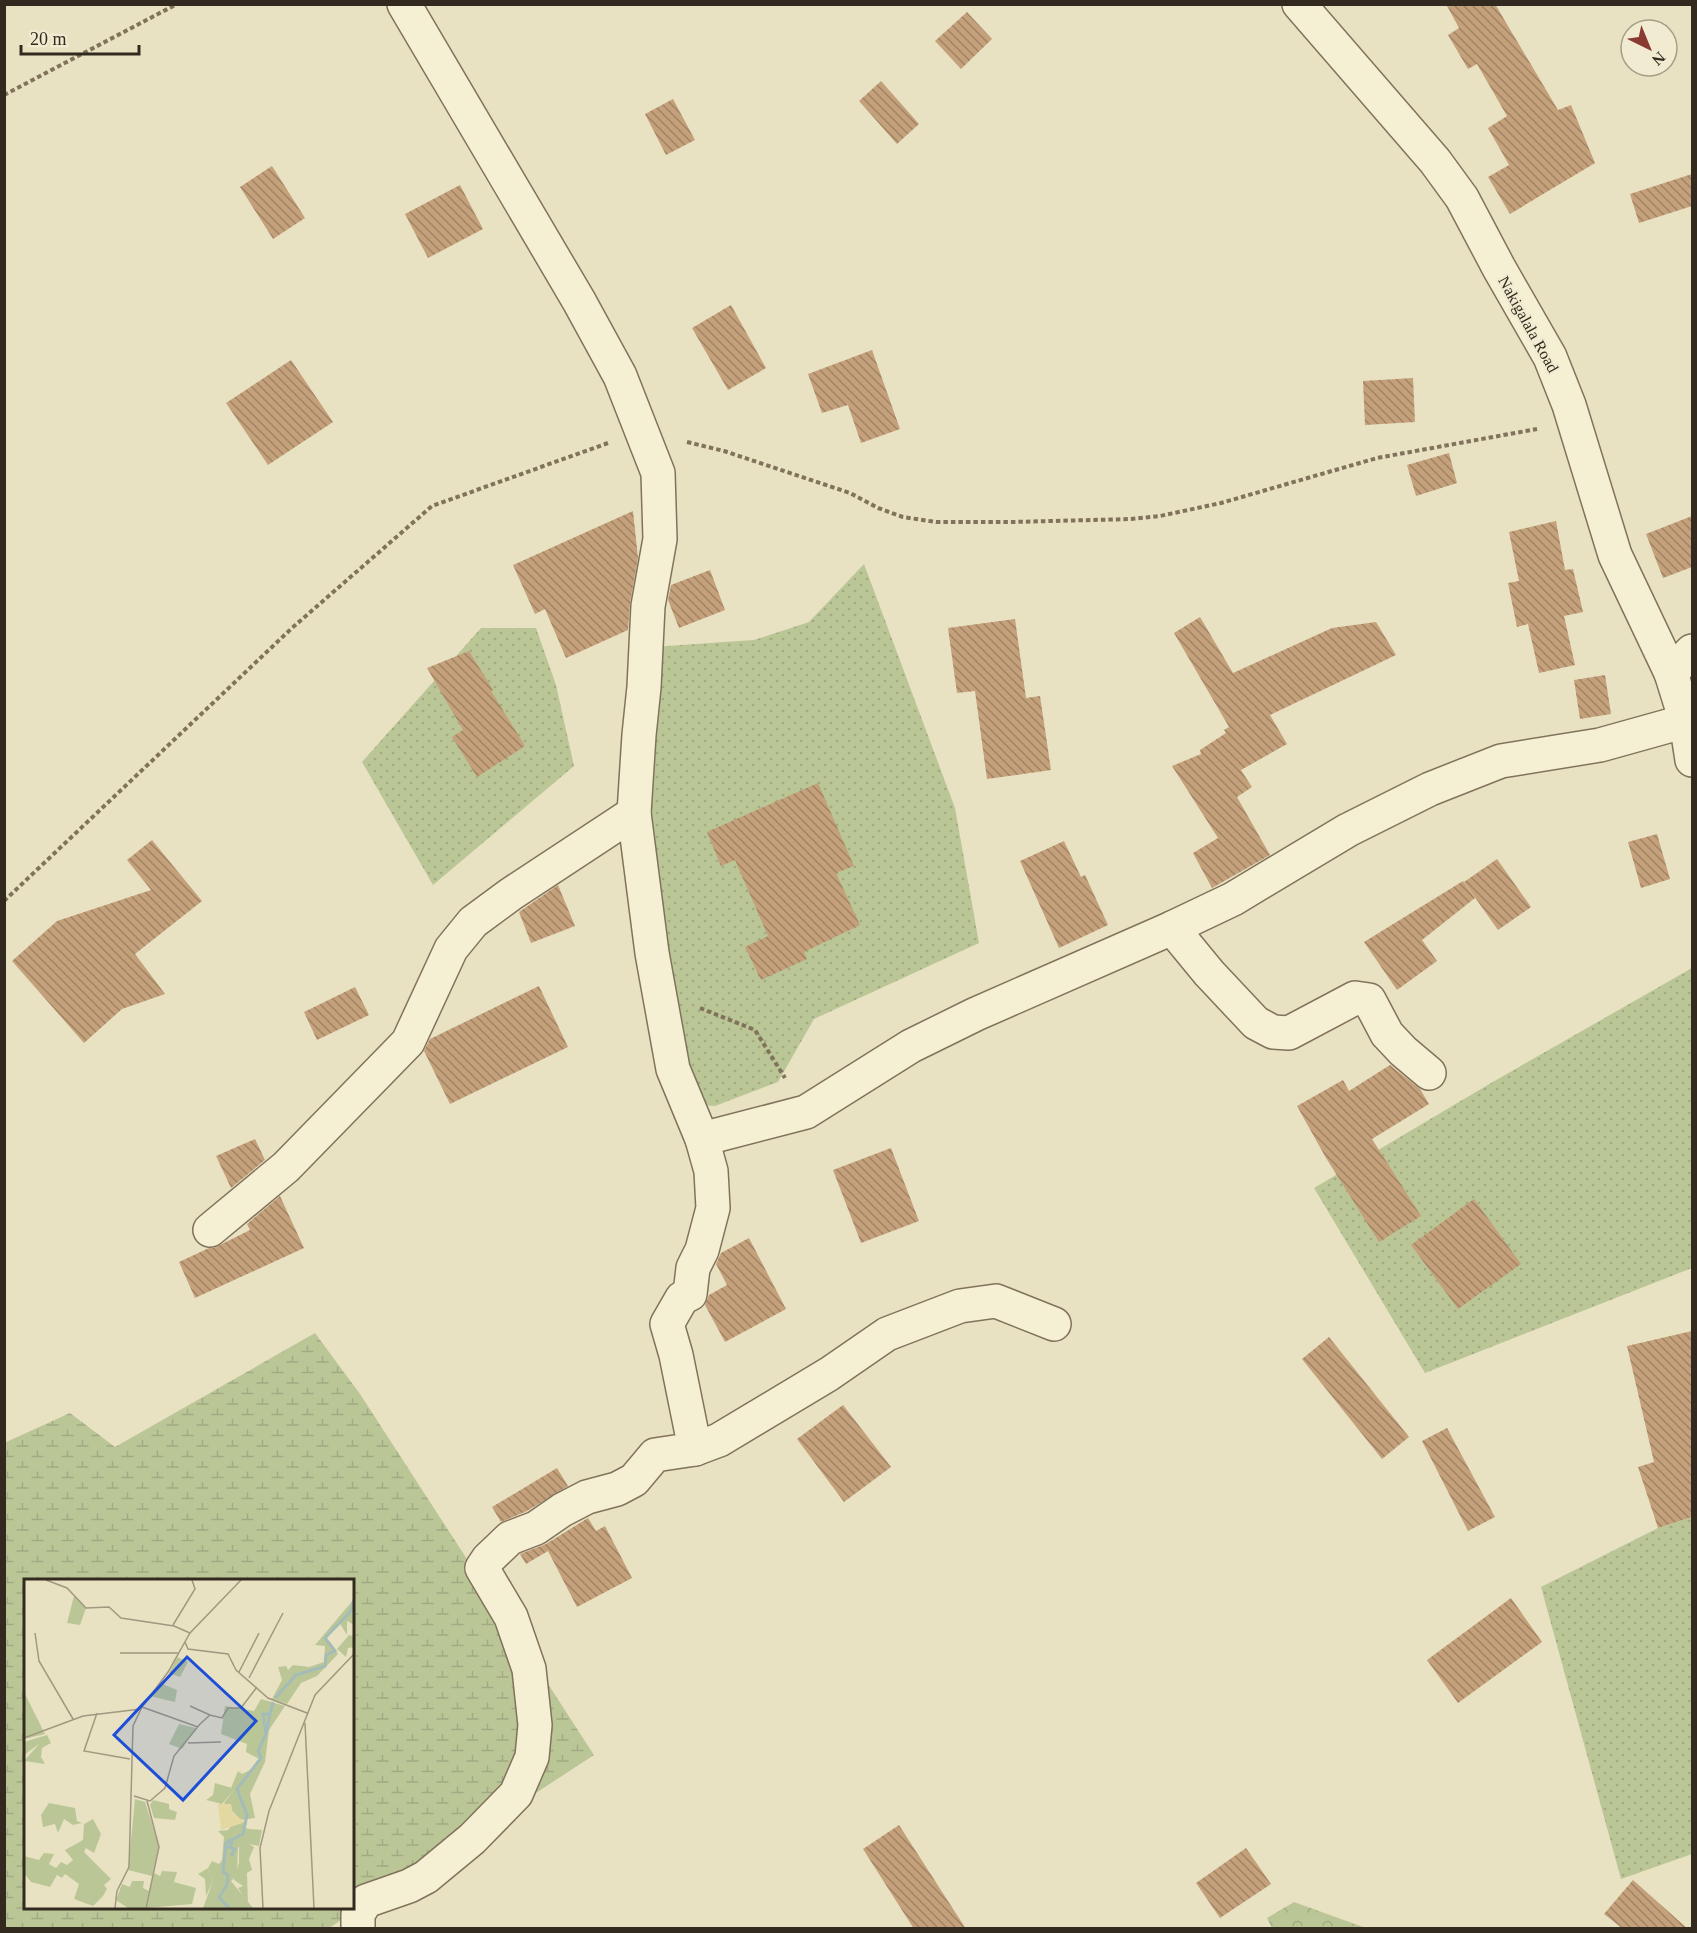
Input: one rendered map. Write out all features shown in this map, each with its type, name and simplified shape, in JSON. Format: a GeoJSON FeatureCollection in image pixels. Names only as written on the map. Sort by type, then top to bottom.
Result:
{"type":"FeatureCollection","features":[{"type":"Feature","properties":{"kind":"street"},"geometry":{"type":"LineString","coordinates":[[404,4],[579,301],[620,376],[658,473],[660,539],[648,606],[634,813],[652,953],[673,1070],[702,1139],[711,1171],[713,1208],[702,1250],[693,1269],[690,1294],[682,1298],[666,1324],[676,1355],[695,1449]]}},
{"type":"Feature","properties":{"kind":"street","name":"Nakigalala Road"},"geometry":{"type":"LineString","coordinates":[[1299,4],[1435,161],[1462,198],[1550,357],[1569,405],[1615,555],[1682,662],[1686,721],[1692,760]]}},
{"type":"Feature","properties":{"kind":"street"},"geometry":{"type":"LineString","coordinates":[[702,1139],[806,1112],[911,1046],[976,1014],[1233,899],[1348,830],[1430,789],[1501,761],[1600,745],[1686,721]]}},
{"type":"Feature","properties":{"kind":"street"},"geometry":{"type":"LineString","coordinates":[[210,1230],[286,1167],[408,1042],[451,949],[473,922],[511,894],[634,813]]}},
{"type":"Feature","properties":{"kind":"street"},"geometry":{"type":"LineString","coordinates":[[1172,928],[1209,973],[1256,1023],[1273,1032],[1289,1033],[1355,998],[1369,1000],[1387,1034],[1429,1073]]}},
{"type":"Feature","properties":{"kind":"street"},"geometry":{"type":"LineString","coordinates":[[358,1929],[358,1914],[366,1901],[409,1886],[426,1876],[472,1839],[516,1794],[532,1757],[535,1725],[528,1669],[511,1617],[482,1568],[510,1538],[536,1528],[562,1510],[587,1497],[617,1489],[634,1480],[656,1455],[695,1449],[719,1440],[829,1374],[887,1334],[960,1306],[996,1301],[1053,1324]]}},
{"type":"Feature","properties":{"kind":"path"},"geometry":{"type":"LineString","coordinates":[[4,95],[177,4]]}},
{"type":"Feature","properties":{"kind":"path"},"geometry":{"type":"LineString","coordinates":[[4,901],[292,628],[432,506],[641,431],[724,451],[850,493],[878,508],[903,517],[936,522],[1013,522],[1160,516],[1221,503],[1377,458],[1573,422]]}},
{"type":"Feature","properties":{"kind":"path"},"geometry":{"type":"LineString","coordinates":[[661,993],[755,1030],[806,1112]]}},
{"type":"Feature","properties":{"kind":"green space"},"geometry":{"type":"Polygon","coordinates":[[[864,564],[955,808],[979,943],[814,1019],[778,1082],[715,1106],[688,1104],[661,930],[638,648],[754,640],[809,622],[864,564]]]}},
{"type":"Feature","properties":{"kind":"green space"},"geometry":{"type":"Polygon","coordinates":[[[481,628],[536,628],[556,685],[574,766],[433,885],[362,762],[481,628]]]}},
{"type":"Feature","properties":{"kind":"green space"},"geometry":{"type":"Polygon","coordinates":[[[1692,968],[1692,1268],[1425,1373],[1314,1188],[1692,968]]]}},
{"type":"Feature","properties":{"kind":"green space"},"geometry":{"type":"Polygon","coordinates":[[[315,1333],[360,1394],[594,1755],[329,1928],[5,1928],[4,1443],[70,1413],[115,1447],[315,1333]]]}},
{"type":"Feature","properties":{"kind":"green space"},"geometry":{"type":"Polygon","coordinates":[[[1692,1517],[1692,1854],[1621,1879],[1541,1587],[1658,1528],[1692,1517]]]}},
{"type":"Feature","properties":{"kind":"green space"},"geometry":{"type":"Polygon","coordinates":[[[1294,1902],[1366,1928],[1272,1928],[1267,1918],[1294,1902]]]}},
{"type":"Feature","properties":{"kind":"building"},"geometry":{"type":"Polygon","coordinates":[[[1446,4],[1495,4],[1558,110],[1571,105],[1595,163],[1510,214],[1488,177],[1509,165],[1488,128],[1507,116],[1477,64],[1468,69],[1448,35],[1459,28],[1446,4]]]}},
{"type":"Feature","properties":{"kind":"building"},"geometry":{"type":"Polygon","coordinates":[[[967,12],[992,39],[961,69],[935,41],[967,12]]]}},
{"type":"Feature","properties":{"kind":"building"},"geometry":{"type":"Polygon","coordinates":[[[881,81],[919,124],[897,144],[859,101],[881,81]]]}},
{"type":"Feature","properties":{"kind":"building"},"geometry":{"type":"Polygon","coordinates":[[[673,99],[695,140],[666,155],[645,114],[673,99]]]}},
{"type":"Feature","properties":{"kind":"building"},"geometry":{"type":"Polygon","coordinates":[[[272,166],[305,218],[273,239],[240,187],[272,166]]]}},
{"type":"Feature","properties":{"kind":"building"},"geometry":{"type":"Polygon","coordinates":[[[1692,174],[1692,206],[1639,223],[1630,194],[1692,174]]]}},
{"type":"Feature","properties":{"kind":"building"},"geometry":{"type":"Polygon","coordinates":[[[460,185],[483,229],[428,258],[405,214],[460,185]]]}},
{"type":"Feature","properties":{"kind":"building"},"geometry":{"type":"Polygon","coordinates":[[[731,305],[766,368],[728,390],[692,328],[731,305]]]}},
{"type":"Feature","properties":{"kind":"building"},"geometry":{"type":"Polygon","coordinates":[[[872,350],[900,429],[861,443],[848,405],[822,413],[808,374],[872,350]]]}},
{"type":"Feature","properties":{"kind":"building"},"geometry":{"type":"Polygon","coordinates":[[[291,360],[333,422],[268,465],[226,403],[291,360]]]}},
{"type":"Feature","properties":{"kind":"building"},"geometry":{"type":"Polygon","coordinates":[[[1413,378],[1415,422],[1365,425],[1363,381],[1413,378]]]}},
{"type":"Feature","properties":{"kind":"building"},"geometry":{"type":"Polygon","coordinates":[[[1449,453],[1457,483],[1416,496],[1407,465],[1449,453]]]}},
{"type":"Feature","properties":{"kind":"building"},"geometry":{"type":"Polygon","coordinates":[[[633,511],[638,558],[628,630],[566,658],[545,609],[535,614],[513,565],[633,511]]]}},
{"type":"Feature","properties":{"kind":"building"},"geometry":{"type":"Polygon","coordinates":[[[1692,516],[1692,567],[1663,578],[1646,534],[1692,516]]]}},
{"type":"Feature","properties":{"kind":"building"},"geometry":{"type":"Polygon","coordinates":[[[1556,521],[1565,570],[1573,569],[1583,612],[1564,616],[1575,665],[1539,673],[1528,624],[1517,627],[1508,583],[1519,581],[1509,532],[1556,521]]]}},
{"type":"Feature","properties":{"kind":"building"},"geometry":{"type":"Polygon","coordinates":[[[710,570],[725,610],[679,628],[668,600],[671,585],[710,570]]]}},
{"type":"Feature","properties":{"kind":"building"},"geometry":{"type":"Polygon","coordinates":[[[1200,617],[1233,673],[1332,628],[1376,622],[1396,655],[1270,715],[1287,744],[1241,770],[1252,787],[1237,797],[1270,855],[1212,888],[1193,853],[1218,838],[1172,766],[1201,754],[1200,750],[1226,733],[1224,730],[1229,727],[1174,633],[1200,617]]]}},
{"type":"Feature","properties":{"kind":"building"},"geometry":{"type":"Polygon","coordinates":[[[1015,619],[1026,698],[1040,696],[1051,770],[987,779],[975,691],[957,693],[948,628],[1015,619]]]}},
{"type":"Feature","properties":{"kind":"building"},"geometry":{"type":"Polygon","coordinates":[[[469,651],[525,746],[477,777],[452,737],[463,730],[427,668],[469,651]]]}},
{"type":"Feature","properties":{"kind":"building"},"geometry":{"type":"Polygon","coordinates":[[[1605,675],[1611,714],[1580,719],[1574,680],[1605,675]]]}},
{"type":"Feature","properties":{"kind":"building"},"geometry":{"type":"Polygon","coordinates":[[[818,783],[854,866],[836,873],[860,925],[804,952],[807,959],[761,980],[745,947],[768,936],[735,860],[721,866],[707,832],[818,783]]]}},
{"type":"Feature","properties":{"kind":"building"},"geometry":{"type":"Polygon","coordinates":[[[1657,834],[1670,879],[1641,888],[1628,842],[1657,834]]]}},
{"type":"Feature","properties":{"kind":"building"},"geometry":{"type":"Polygon","coordinates":[[[152,840],[202,901],[135,954],[165,994],[122,1009],[84,1043],[12,961],[57,921],[151,890],[127,860],[152,840]]]}},
{"type":"Feature","properties":{"kind":"building"},"geometry":{"type":"Polygon","coordinates":[[[1064,841],[1081,877],[1085,875],[1108,925],[1059,948],[1020,861],[1064,841]]]}},
{"type":"Feature","properties":{"kind":"building"},"geometry":{"type":"Polygon","coordinates":[[[1497,859],[1531,907],[1498,930],[1464,882],[1497,859]]]}},
{"type":"Feature","properties":{"kind":"building"},"geometry":{"type":"Polygon","coordinates":[[[1463,881],[1475,898],[1422,940],[1437,961],[1397,990],[1364,942],[1463,881]]]}},
{"type":"Feature","properties":{"kind":"building"},"geometry":{"type":"Polygon","coordinates":[[[558,885],[575,926],[531,943],[519,912],[558,885]]]}},
{"type":"Feature","properties":{"kind":"building"},"geometry":{"type":"Polygon","coordinates":[[[539,986],[568,1047],[450,1104],[424,1051],[430,1039],[539,986]]]}},
{"type":"Feature","properties":{"kind":"building"},"geometry":{"type":"Polygon","coordinates":[[[355,987],[369,1015],[317,1040],[304,1012],[355,987]]]}},
{"type":"Feature","properties":{"kind":"building"},"geometry":{"type":"Polygon","coordinates":[[[1390,1065],[1420,1089],[1429,1104],[1372,1139],[1421,1216],[1379,1242],[1326,1158],[1297,1106],[1343,1080],[1349,1091],[1390,1065]]]}},
{"type":"Feature","properties":{"kind":"building"},"geometry":{"type":"Polygon","coordinates":[[[255,1139],[265,1160],[231,1188],[216,1156],[255,1139]]]}},
{"type":"Feature","properties":{"kind":"building"},"geometry":{"type":"Polygon","coordinates":[[[891,1148],[919,1221],[861,1243],[833,1170],[891,1148]]]}},
{"type":"Feature","properties":{"kind":"building"},"geometry":{"type":"Polygon","coordinates":[[[280,1196],[304,1248],[195,1298],[179,1262],[250,1230],[247,1224],[280,1196]]]}},
{"type":"Feature","properties":{"kind":"building"},"geometry":{"type":"Polygon","coordinates":[[[1474,1199],[1521,1264],[1458,1309],[1411,1245],[1474,1199]]]}},
{"type":"Feature","properties":{"kind":"building"},"geometry":{"type":"Polygon","coordinates":[[[749,1238],[786,1309],[725,1342],[705,1305],[709,1295],[727,1285],[716,1264],[721,1253],[749,1238]]]}},
{"type":"Feature","properties":{"kind":"building"},"geometry":{"type":"Polygon","coordinates":[[[1692,1331],[1692,1517],[1658,1528],[1638,1467],[1654,1462],[1627,1346],[1692,1331]]]}},
{"type":"Feature","properties":{"kind":"building"},"geometry":{"type":"Polygon","coordinates":[[[1329,1337],[1409,1437],[1382,1459],[1302,1359],[1329,1337]]]}},
{"type":"Feature","properties":{"kind":"building"},"geometry":{"type":"Polygon","coordinates":[[[843,1405],[891,1467],[844,1502],[797,1439],[843,1405]]]}},
{"type":"Feature","properties":{"kind":"building"},"geometry":{"type":"Polygon","coordinates":[[[1447,1428],[1495,1517],[1468,1531],[1422,1441],[1447,1428]]]}},
{"type":"Feature","properties":{"kind":"building"},"geometry":{"type":"Polygon","coordinates":[[[557,1468],[568,1486],[527,1511],[501,1522],[492,1507],[557,1468]]]}},
{"type":"Feature","properties":{"kind":"building"},"geometry":{"type":"Polygon","coordinates":[[[588,1518],[596,1531],[605,1526],[632,1578],[577,1607],[548,1551],[526,1564],[520,1554],[546,1544],[588,1518]]]}},
{"type":"Feature","properties":{"kind":"building"},"geometry":{"type":"Polygon","coordinates":[[[1511,1598],[1542,1642],[1458,1703],[1427,1660],[1511,1598]]]}},
{"type":"Feature","properties":{"kind":"building"},"geometry":{"type":"Polygon","coordinates":[[[899,1825],[966,1929],[914,1929],[863,1849],[899,1825]]]}},
{"type":"Feature","properties":{"kind":"building"},"geometry":{"type":"Polygon","coordinates":[[[1246,1848],[1271,1884],[1220,1918],[1196,1883],[1246,1848]]]}},
{"type":"Feature","properties":{"kind":"building"},"geometry":{"type":"Polygon","coordinates":[[[1633,1880],[1688,1929],[1623,1929],[1604,1914],[1633,1880]]]}}]}
